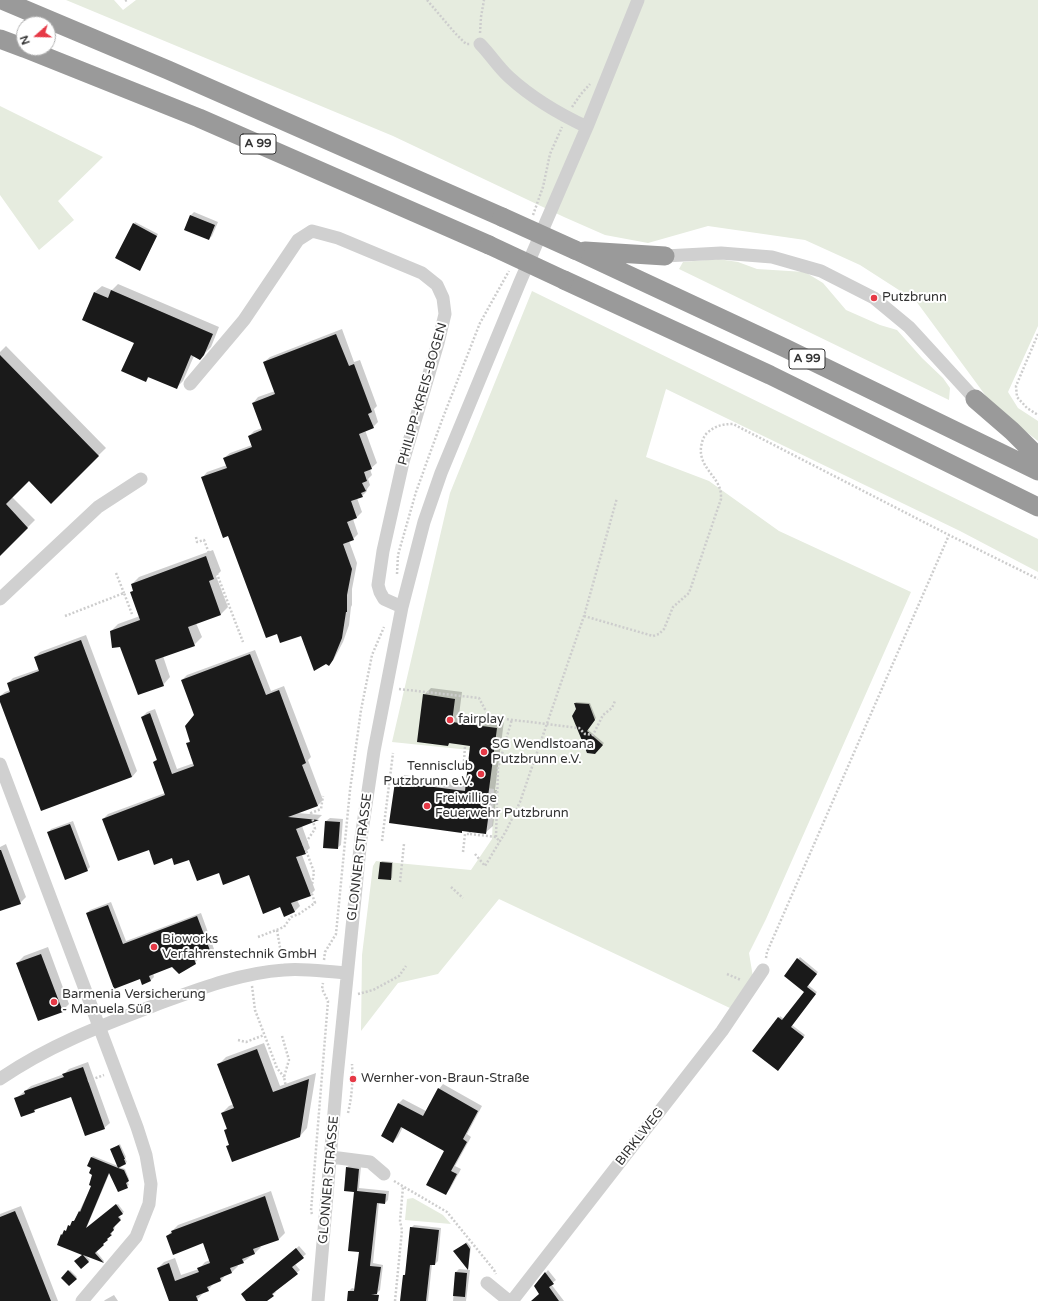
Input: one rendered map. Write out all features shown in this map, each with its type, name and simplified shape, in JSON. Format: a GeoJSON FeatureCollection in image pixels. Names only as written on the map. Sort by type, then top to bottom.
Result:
{"type":"FeatureCollection","features":[{"type":"Feature","properties":{"kind":"highway","name":"A 99"},"geometry":{"type":"LineString","coordinates":[[2,0],[168,70],[575,250],[798,354],[1038,471]]}},
{"type":"Feature","properties":{"kind":"highway","name":"A 99"},"geometry":{"type":"LineString","coordinates":[[0,39],[16,45]]}},
{"type":"Feature","properties":{"kind":"highway","name":"A 99"},"geometry":{"type":"LineString","coordinates":[[44,56],[199,118],[564,280],[770,375],[1038,508]]}},
{"type":"Feature","properties":{"kind":"highway"},"geometry":{"type":"LineString","coordinates":[[575,250],[665,256]]}},
{"type":"Feature","properties":{"kind":"highway"},"geometry":{"type":"LineString","coordinates":[[975,399],[1012,431],[1038,457]]}},
{"type":"Feature","properties":{"kind":"street"},"geometry":{"type":"LineString","coordinates":[[480,44],[509,76],[540,102],[587,128],[638,0]]}},
{"type":"Feature","properties":{"kind":"street","name":"GLONNER STRASSE"},"geometry":{"type":"LineString","coordinates":[[318,1301],[347,973],[361,838],[397,605],[441,473],[460,424],[587,128]]}},
{"type":"Feature","properties":{"kind":"street","name":"PHILIPP-KREIS-BOGEN"},"geometry":{"type":"LineString","coordinates":[[190,384],[244,320],[298,240],[312,231],[338,238],[422,273],[437,285],[443,298],[445,314],[403,462],[383,551],[378,585],[384,599],[397,605]]}},
{"type":"Feature","properties":{"kind":"street"},"geometry":{"type":"LineString","coordinates":[[665,256],[721,253],[772,257],[821,271],[874,298],[908,327],[975,399]]}},
{"type":"Feature","properties":{"kind":"street"},"geometry":{"type":"LineString","coordinates":[[0,599],[98,507],[141,479]]}},
{"type":"Feature","properties":{"kind":"street"},"geometry":{"type":"LineString","coordinates":[[0,764],[146,1155],[151,1184],[149,1204],[144,1220],[136,1237],[82,1301]]}},
{"type":"Feature","properties":{"kind":"street"},"geometry":{"type":"LineString","coordinates":[[0,1079],[43,1052],[99,1026],[229,979],[284,970],[302,969],[347,973]]}},
{"type":"Feature","properties":{"kind":"street","name":"BIRKLWEG"},"geometry":{"type":"LineString","coordinates":[[512,1301],[722,1032],[763,970]]}},
{"type":"Feature","properties":{"kind":"street"},"geometry":{"type":"LineString","coordinates":[[330,1157],[370,1162],[384,1174]]}},
{"type":"Feature","properties":{"kind":"street"},"geometry":{"type":"LineString","coordinates":[[487,1284],[509,1301]]}},
{"type":"Feature","properties":{"kind":"path"},"geometry":{"type":"LineString","coordinates":[[427,0],[466,44],[480,44],[481,17],[484,0]]}},
{"type":"Feature","properties":{"kind":"path"},"geometry":{"type":"LineString","coordinates":[[536,207],[543,187],[550,154],[566,117],[581,94],[592,82],[604,87]]}},
{"type":"Feature","properties":{"kind":"path"},"geometry":{"type":"LineString","coordinates":[[396,577],[398,555],[416,492],[442,420],[480,323],[507,277]]}},
{"type":"Feature","properties":{"kind":"path"},"geometry":{"type":"LineString","coordinates":[[1038,334],[1016,386],[1017,398],[1027,408],[1038,415]]}},
{"type":"Feature","properties":{"kind":"path"},"geometry":{"type":"LineString","coordinates":[[584,616],[653,636],[659,634],[664,629],[673,607],[689,593],[721,499],[721,491],[703,462],[701,445],[704,436],[713,427],[724,424],[733,424],[1038,579]]}},
{"type":"Feature","properties":{"kind":"path"},"geometry":{"type":"LineString","coordinates":[[475,854],[485,866],[500,842],[520,802],[584,616],[617,498]]}},
{"type":"Feature","properties":{"kind":"path"},"geometry":{"type":"LineString","coordinates":[[767,952],[949,535]]}},
{"type":"Feature","properties":{"kind":"path"},"geometry":{"type":"LineString","coordinates":[[196,537],[197,542],[204,540],[243,642]]}},
{"type":"Feature","properties":{"kind":"path"},"geometry":{"type":"LineString","coordinates":[[116,573],[132,614]]}},
{"type":"Feature","properties":{"kind":"path"},"geometry":{"type":"LineString","coordinates":[[65,616],[124,593]]}},
{"type":"Feature","properties":{"kind":"path"},"geometry":{"type":"LineString","coordinates":[[313,1218],[311,1211],[313,1180],[328,1001],[322,989],[325,952],[336,934],[350,790],[361,710],[372,656],[389,617],[397,605]]}},
{"type":"Feature","properties":{"kind":"path"},"geometry":{"type":"LineString","coordinates":[[398,689],[479,698],[488,717]]}},
{"type":"Feature","properties":{"kind":"path"},"geometry":{"type":"LineString","coordinates":[[468,724],[488,717],[579,728],[585,734],[593,735],[603,715],[612,708],[615,701]]}},
{"type":"Feature","properties":{"kind":"path"},"geometry":{"type":"LineString","coordinates":[[500,842],[496,837],[498,768],[512,720]]}},
{"type":"Feature","properties":{"kind":"path"},"geometry":{"type":"LineString","coordinates":[[464,761],[465,746]]}},
{"type":"Feature","properties":{"kind":"path"},"geometry":{"type":"LineString","coordinates":[[382,841],[393,753]]}},
{"type":"Feature","properties":{"kind":"path"},"geometry":{"type":"LineString","coordinates":[[258,937],[284,927],[291,917],[299,914],[314,903],[311,891],[314,872],[304,845],[315,829],[311,813],[322,809],[323,796]]}},
{"type":"Feature","properties":{"kind":"path"},"geometry":{"type":"LineString","coordinates":[[463,852],[465,834],[470,833],[496,837]]}},
{"type":"Feature","properties":{"kind":"path"},"geometry":{"type":"LineString","coordinates":[[400,882],[404,844]]}},
{"type":"Feature","properties":{"kind":"path"},"geometry":{"type":"LineString","coordinates":[[451,887],[463,898]]}},
{"type":"Feature","properties":{"kind":"path"},"geometry":{"type":"LineString","coordinates":[[276,930],[281,954]]}},
{"type":"Feature","properties":{"kind":"path"},"geometry":{"type":"LineString","coordinates":[[357,994],[373,990],[399,976],[406,966]]}},
{"type":"Feature","properties":{"kind":"path"},"geometry":{"type":"LineString","coordinates":[[251,975],[255,1010],[277,1068],[284,1077],[286,1087]]}},
{"type":"Feature","properties":{"kind":"path"},"geometry":{"type":"LineString","coordinates":[[238,1040],[246,1042],[264,1034]]}},
{"type":"Feature","properties":{"kind":"path"},"geometry":{"type":"LineString","coordinates":[[282,1036],[289,1060],[284,1077]]}},
{"type":"Feature","properties":{"kind":"path"},"geometry":{"type":"LineString","coordinates":[[88,1081],[99,1077]]}},
{"type":"Feature","properties":{"kind":"path"},"geometry":{"type":"LineString","coordinates":[[384,1174],[391,1180],[448,1212],[494,1270]]}},
{"type":"Feature","properties":{"kind":"path"},"geometry":{"type":"LineString","coordinates":[[395,1301],[402,1230],[400,1221],[403,1187]]}},
{"type":"Feature","properties":{"kind":"shaded area"},"geometry":{"type":"Polygon","coordinates":[[[66,0],[114,0],[123,10],[136,0],[1038,0],[1038,326],[1008,392],[1018,408],[1038,421],[1038,441],[994,407],[916,301],[860,265],[805,240],[708,226],[648,243],[605,235],[393,136],[66,0]]]}},
{"type":"Feature","properties":{"kind":"shaded area"},"geometry":{"type":"Polygon","coordinates":[[[0,106],[103,157],[58,201],[74,220],[39,250],[0,195],[0,106]]]}},
{"type":"Feature","properties":{"kind":"shaded area"},"geometry":{"type":"Polygon","coordinates":[[[718,259],[738,262],[757,269],[805,272],[823,283],[846,310],[880,325],[897,330],[922,358],[943,378],[950,388],[949,400],[679,269],[683,262],[718,259]]]}},
{"type":"Feature","properties":{"kind":"shaded area"},"geometry":{"type":"Polygon","coordinates":[[[532,291],[1038,539],[1038,572],[960,531],[666,389],[646,457],[709,481],[779,531],[911,592],[766,919],[749,953],[753,977],[732,1009],[499,899],[438,974],[398,983],[361,1031],[362,955],[373,866],[376,861],[471,870],[492,839],[494,789],[465,785],[470,750],[392,742],[450,493],[532,291]]]}},
{"type":"Feature","properties":{"kind":"shaded area"},"geometry":{"type":"Polygon","coordinates":[[[413,1198],[443,1215],[451,1224],[405,1220],[407,1199],[413,1198]]]}},
{"type":"Feature","properties":{"kind":"building"},"geometry":{"type":"Polygon","coordinates":[[[190,215],[215,225],[209,240],[184,230],[190,215]]]}},
{"type":"Feature","properties":{"kind":"building"},"geometry":{"type":"Polygon","coordinates":[[[133,223],[157,236],[140,271],[115,258],[133,223]]]}},
{"type":"Feature","properties":{"kind":"building"},"geometry":{"type":"Polygon","coordinates":[[[111,290],[213,334],[204,355],[200,360],[191,355],[177,389],[148,377],[146,382],[121,371],[134,343],[82,320],[94,292],[108,298],[111,290]]]}},
{"type":"Feature","properties":{"kind":"building"},"geometry":{"type":"Polygon","coordinates":[[[336,334],[349,366],[354,364],[372,412],[368,414],[374,428],[359,434],[372,469],[364,472],[367,481],[362,483],[366,491],[361,493],[363,497],[351,501],[357,518],[347,522],[354,540],[343,544],[352,569],[347,595],[347,612],[342,638],[329,666],[326,664],[314,671],[301,636],[280,643],[277,634],[266,638],[228,536],[223,538],[201,477],[227,468],[223,458],[252,447],[248,436],[262,430],[252,403],[275,394],[263,362],[336,334]]]}},
{"type":"Feature","properties":{"kind":"building"},"geometry":{"type":"Polygon","coordinates":[[[0,355],[99,456],[51,504],[29,481],[6,504],[28,528],[0,556],[0,355]]]}},
{"type":"Feature","properties":{"kind":"building"},"geometry":{"type":"Polygon","coordinates":[[[206,556],[214,579],[209,581],[221,615],[188,627],[195,646],[155,660],[164,686],[138,695],[120,647],[112,648],[110,631],[140,620],[130,592],[133,591],[131,584],[206,556]]]}},
{"type":"Feature","properties":{"kind":"building"},"geometry":{"type":"Polygon","coordinates":[[[81,640],[132,777],[41,811],[0,702],[0,696],[10,692],[7,683],[39,671],[34,657],[81,640]]]}},
{"type":"Feature","properties":{"kind":"building"},"geometry":{"type":"Polygon","coordinates":[[[250,654],[266,695],[279,690],[306,763],[302,765],[318,806],[288,817],[319,820],[296,829],[306,854],[296,857],[311,896],[291,903],[295,912],[284,917],[280,907],[263,914],[249,875],[223,885],[219,873],[197,881],[189,860],[174,865],[172,858],[154,865],[149,850],[118,861],[102,819],[165,795],[153,762],[157,760],[141,717],[150,713],[172,774],[194,766],[186,743],[190,742],[185,726],[194,715],[181,680],[250,654]]]}},
{"type":"Feature","properties":{"kind":"building"},"geometry":{"type":"Polygon","coordinates":[[[423,694],[455,699],[452,722],[497,728],[488,797],[491,797],[486,834],[462,831],[462,833],[389,823],[395,782],[465,791],[470,746],[449,743],[448,746],[417,742],[423,694]]]}},
{"type":"Feature","properties":{"kind":"building"},"geometry":{"type":"Polygon","coordinates":[[[574,703],[589,704],[595,720],[587,731],[603,745],[595,754],[587,753],[572,716],[576,709],[574,703]]]}},
{"type":"Feature","properties":{"kind":"building"},"geometry":{"type":"Polygon","coordinates":[[[325,821],[340,822],[338,849],[323,848],[325,821]]]}},
{"type":"Feature","properties":{"kind":"building"},"geometry":{"type":"Polygon","coordinates":[[[70,824],[88,871],[65,880],[47,832],[70,824]]]}},
{"type":"Feature","properties":{"kind":"building"},"geometry":{"type":"Polygon","coordinates":[[[0,850],[21,904],[0,911],[0,850]]]}},
{"type":"Feature","properties":{"kind":"building"},"geometry":{"type":"Polygon","coordinates":[[[380,862],[392,863],[391,880],[378,879],[380,862]]]}},
{"type":"Feature","properties":{"kind":"building","name":"Bioworks Verfahrenstechnik GmbH"},"geometry":{"type":"Polygon","coordinates":[[[108,905],[123,944],[197,916],[211,953],[194,959],[196,964],[179,974],[172,967],[149,976],[151,981],[142,985],[140,979],[114,989],[86,913],[108,905]]]}},
{"type":"Feature","properties":{"kind":"building"},"geometry":{"type":"Polygon","coordinates":[[[41,954],[63,1012],[38,1021],[16,963],[41,954]]]}},
{"type":"Feature","properties":{"kind":"building"},"geometry":{"type":"Polygon","coordinates":[[[797,958],[817,974],[807,987],[816,994],[791,1027],[804,1037],[778,1071],[752,1051],[778,1017],[782,1020],[804,992],[784,976],[797,958]]]}},
{"type":"Feature","properties":{"kind":"building"},"geometry":{"type":"Polygon","coordinates":[[[257,1049],[273,1092],[309,1079],[300,1137],[232,1162],[226,1146],[229,1145],[224,1130],[227,1129],[221,1113],[234,1108],[217,1064],[257,1049]]]}},
{"type":"Feature","properties":{"kind":"building"},"geometry":{"type":"Polygon","coordinates":[[[83,1067],[105,1129],[85,1136],[71,1097],[34,1110],[35,1112],[21,1117],[14,1098],[25,1094],[24,1091],[64,1077],[62,1074],[83,1067]]]}},
{"type":"Feature","properties":{"kind":"building"},"geometry":{"type":"Polygon","coordinates":[[[438,1088],[478,1111],[463,1139],[467,1142],[451,1171],[457,1174],[446,1195],[426,1185],[444,1151],[401,1127],[393,1143],[381,1136],[398,1103],[423,1116],[438,1088]]]}},
{"type":"Feature","properties":{"kind":"building"},"geometry":{"type":"Polygon","coordinates":[[[119,1145],[126,1164],[118,1168],[110,1149],[119,1145]]]}},
{"type":"Feature","properties":{"kind":"building"},"geometry":{"type":"Polygon","coordinates":[[[91,1157],[124,1170],[129,1181],[126,1183],[128,1188],[118,1192],[109,1173],[86,1228],[116,1204],[123,1214],[118,1217],[121,1220],[113,1228],[114,1230],[110,1234],[112,1235],[95,1253],[104,1263],[83,1255],[89,1262],[81,1269],[74,1261],[82,1255],[57,1245],[61,1234],[62,1235],[64,1230],[66,1231],[68,1225],[70,1226],[79,1211],[80,1212],[91,1186],[89,1185],[92,1175],[89,1173],[91,1168],[87,1166],[91,1157]]]}},
{"type":"Feature","properties":{"kind":"building"},"geometry":{"type":"Polygon","coordinates":[[[346,1167],[359,1169],[357,1191],[386,1194],[385,1204],[377,1203],[370,1266],[381,1267],[377,1294],[371,1294],[379,1295],[378,1301],[347,1301],[348,1291],[354,1291],[359,1252],[348,1251],[354,1192],[344,1191],[346,1167]]]}},
{"type":"Feature","properties":{"kind":"building"},"geometry":{"type":"Polygon","coordinates":[[[265,1196],[279,1240],[253,1249],[255,1254],[242,1259],[244,1263],[230,1268],[232,1273],[220,1278],[221,1281],[207,1287],[209,1291],[196,1296],[198,1301],[169,1301],[157,1268],[169,1263],[175,1281],[199,1272],[197,1268],[210,1263],[203,1243],[173,1255],[166,1236],[172,1233],[171,1231],[265,1196]]]}},
{"type":"Feature","properties":{"kind":"building"},"geometry":{"type":"Polygon","coordinates":[[[15,1211],[51,1301],[0,1301],[0,1217],[15,1211]]]}},
{"type":"Feature","properties":{"kind":"building"},"geometry":{"type":"Polygon","coordinates":[[[410,1227],[439,1230],[435,1265],[430,1265],[426,1301],[400,1301],[403,1275],[405,1275],[410,1227]]]}},
{"type":"Feature","properties":{"kind":"building"},"geometry":{"type":"Polygon","coordinates":[[[466,1243],[470,1249],[468,1270],[453,1251],[466,1243]]]}},
{"type":"Feature","properties":{"kind":"building"},"geometry":{"type":"Polygon","coordinates":[[[296,1248],[304,1258],[292,1267],[298,1274],[272,1294],[274,1296],[267,1301],[246,1301],[241,1294],[296,1248]]]}},
{"type":"Feature","properties":{"kind":"building"},"geometry":{"type":"Polygon","coordinates":[[[68,1270],[77,1279],[69,1286],[61,1278],[68,1270]]]}},
{"type":"Feature","properties":{"kind":"building"},"geometry":{"type":"Polygon","coordinates":[[[455,1272],[467,1273],[465,1297],[453,1296],[455,1272]]]}},
{"type":"Feature","properties":{"kind":"building"},"geometry":{"type":"Polygon","coordinates":[[[545,1272],[554,1284],[549,1287],[559,1301],[531,1301],[539,1294],[534,1286],[545,1272]]]}},
{"type":"Feature","properties":{"kind":"place","name":"Putzbrunn"},"geometry":{"type":"Point","coordinates":[874,298]}},
{"type":"Feature","properties":{"kind":"place","name":"fairplay"},"geometry":{"type":"Point","coordinates":[450,720]}},
{"type":"Feature","properties":{"kind":"place","name":"SG Wendlstoana Putzbrunn e.V."},"geometry":{"type":"Point","coordinates":[484,752]}},
{"type":"Feature","properties":{"kind":"place","name":"Tennisclub Putzbrunn e.V."},"geometry":{"type":"Point","coordinates":[481,774]}},
{"type":"Feature","properties":{"kind":"place","name":"Freiwillige Feuerwehr Putzbrunn"},"geometry":{"type":"Point","coordinates":[427,806]}},
{"type":"Feature","properties":{"kind":"place","name":"Bioworks Verfahrenstechnik GmbH"},"geometry":{"type":"Point","coordinates":[154,947]}},
{"type":"Feature","properties":{"kind":"place","name":"Barmenia Versicherung - Manuela Süß"},"geometry":{"type":"Point","coordinates":[54,1002]}},
{"type":"Feature","properties":{"kind":"place","name":"Wernher-von-Braun-Straße"},"geometry":{"type":"Point","coordinates":[353,1079]}}]}
